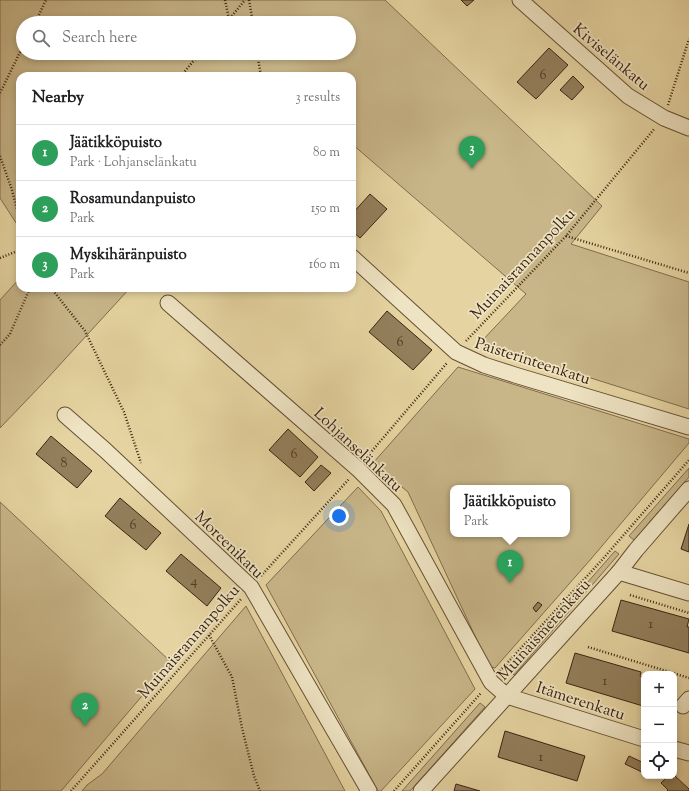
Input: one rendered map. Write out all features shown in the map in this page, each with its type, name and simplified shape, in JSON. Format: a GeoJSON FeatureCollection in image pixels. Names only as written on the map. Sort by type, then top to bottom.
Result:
{"type":"FeatureCollection","features":[{"type":"Feature","properties":{"kind":"street","name":"Kiviselänkatu"},"geometry":{"type":"LineString","coordinates":[[520,0],[628,96],[664,118],[689,128]]}},
{"type":"Feature","properties":{"kind":"street","name":"Paisterinteenkatu"},"geometry":{"type":"LineString","coordinates":[[356,260],[456,352],[484,365],[515,375],[689,427]]}},
{"type":"Feature","properties":{"kind":"street","name":"Lohjanselänkatu"},"geometry":{"type":"LineString","coordinates":[[168,303],[358,468],[394,505],[491,682],[507,696]]}},
{"type":"Feature","properties":{"kind":"street","name":"Moreenikatu"},"geometry":{"type":"LineString","coordinates":[[65,415],[105,450],[251,587],[369,791]]}},
{"type":"Feature","properties":{"kind":"street","name":"Muinaismerenkatu"},"geometry":{"type":"LineString","coordinates":[[421,791],[619,572],[689,489]]}},
{"type":"Feature","properties":{"kind":"street"},"geometry":{"type":"LineString","coordinates":[[619,572],[689,593]]}},
{"type":"Feature","properties":{"kind":"street","name":"Itämerenkatu"},"geometry":{"type":"LineString","coordinates":[[507,696],[641,738]]}},
{"type":"Feature","properties":{"kind":"street"},"geometry":{"type":"LineString","coordinates":[[677,750],[689,753]]}},
{"type":"Feature","properties":{"kind":"path"},"geometry":{"type":"LineString","coordinates":[[38,16],[46,0]]}},
{"type":"Feature","properties":{"kind":"path"},"geometry":{"type":"LineString","coordinates":[[225,0],[228,16]]}},
{"type":"Feature","properties":{"kind":"path"},"geometry":{"type":"LineString","coordinates":[[232,16],[245,0]]}},
{"type":"Feature","properties":{"kind":"path"},"geometry":{"type":"LineString","coordinates":[[249,0],[251,16]]}},
{"type":"Feature","properties":{"kind":"path","name":"Muinaisrannanpolku"},"geometry":{"type":"LineString","coordinates":[[72,791],[251,587],[358,468],[456,352],[566,236],[664,118],[689,38]]}},
{"type":"Feature","properties":{"kind":"path"},"geometry":{"type":"LineString","coordinates":[[0,93],[16,60]]}},
{"type":"Feature","properties":{"kind":"path"},"geometry":{"type":"LineString","coordinates":[[184,72],[194,60]]}},
{"type":"Feature","properties":{"kind":"path"},"geometry":{"type":"LineString","coordinates":[[258,60],[260,72]]}},
{"type":"Feature","properties":{"kind":"path"},"geometry":{"type":"LineString","coordinates":[[0,156],[16,206]]}},
{"type":"Feature","properties":{"kind":"path"},"geometry":{"type":"LineString","coordinates":[[566,236],[689,273]]}},
{"type":"Feature","properties":{"kind":"path"},"geometry":{"type":"LineString","coordinates":[[0,258],[16,252]]}},
{"type":"Feature","properties":{"kind":"path"},"geometry":{"type":"LineString","coordinates":[[0,345],[10,334],[28,292]]}},
{"type":"Feature","properties":{"kind":"path"},"geometry":{"type":"LineString","coordinates":[[54,292],[85,331],[124,412],[142,464]]}},
{"type":"Feature","properties":{"kind":"path"},"geometry":{"type":"LineString","coordinates":[[394,791],[601,561],[689,460]]}},
{"type":"Feature","properties":{"kind":"path"},"geometry":{"type":"LineString","coordinates":[[619,540],[636,550]]}},
{"type":"Feature","properties":{"kind":"path"},"geometry":{"type":"LineString","coordinates":[[630,595],[689,613]]}},
{"type":"Feature","properties":{"kind":"path"},"geometry":{"type":"LineString","coordinates":[[209,635],[232,677],[242,728],[254,776],[260,791]]}},
{"type":"Feature","properties":{"kind":"path"},"geometry":{"type":"LineString","coordinates":[[588,647],[689,678]]}},
{"type":"Feature","properties":{"kind":"shaded area"},"geometry":{"type":"Polygon","coordinates":[[[0,0],[385,0],[602,206],[571,244],[689,282],[689,409],[480,343],[526,294],[356,147],[356,72],[16,72],[16,223],[0,198],[0,0]]]}},
{"type":"Feature","properties":{"kind":"shaded area"},"geometry":{"type":"Polygon","coordinates":[[[16,282],[16,292],[126,292],[0,428],[0,300],[16,282]]]}},
{"type":"Feature","properties":{"kind":"shaded area"},"geometry":{"type":"Polygon","coordinates":[[[458,367],[689,439],[689,443],[591,559],[495,668],[489,666],[408,492],[373,463],[458,367]]]}},
{"type":"Feature","properties":{"kind":"shaded area"},"geometry":{"type":"Polygon","coordinates":[[[689,468],[689,477],[634,540],[629,536],[689,468]]]}},
{"type":"Feature","properties":{"kind":"shaded area"},"geometry":{"type":"Polygon","coordinates":[[[358,487],[381,511],[475,689],[381,791],[378,791],[266,585],[358,487]]]}},
{"type":"Feature","properties":{"kind":"shaded area"},"geometry":{"type":"Polygon","coordinates":[[[0,502],[171,662],[61,791],[0,791],[0,502]]]}},
{"type":"Feature","properties":{"kind":"shaded area"},"geometry":{"type":"Polygon","coordinates":[[[615,551],[619,554],[514,675],[510,671],[615,551]]]}},
{"type":"Feature","properties":{"kind":"shaded area"},"geometry":{"type":"Polygon","coordinates":[[[246,606],[345,791],[82,791],[87,785],[102,774],[246,606]]]}},
{"type":"Feature","properties":{"kind":"shaded area"},"geometry":{"type":"Polygon","coordinates":[[[480,703],[485,707],[410,791],[402,791],[480,703]]]}},
{"type":"Feature","properties":{"kind":"building"},"geometry":{"type":"Polygon","coordinates":[[[461,0],[474,0],[467,6],[461,0]]]}},
{"type":"Feature","properties":{"kind":"building"},"geometry":{"type":"Polygon","coordinates":[[[549,48],[568,65],[536,99],[517,82],[549,48]]]}},
{"type":"Feature","properties":{"kind":"building"},"geometry":{"type":"Polygon","coordinates":[[[573,76],[584,87],[572,100],[560,90],[573,76]]]}},
{"type":"Feature","properties":{"kind":"building"},"geometry":{"type":"Polygon","coordinates":[[[370,194],[387,209],[360,238],[356,234],[356,210],[370,194]]]}},
{"type":"Feature","properties":{"kind":"building"},"geometry":{"type":"Polygon","coordinates":[[[387,311],[432,350],[413,370],[369,332],[387,311]]]}},
{"type":"Feature","properties":{"kind":"building"},"geometry":{"type":"Polygon","coordinates":[[[288,429],[318,457],[300,477],[269,450],[288,429]]]}},
{"type":"Feature","properties":{"kind":"building"},"geometry":{"type":"Polygon","coordinates":[[[51,436],[92,471],[77,488],[36,454],[51,436]]]}},
{"type":"Feature","properties":{"kind":"building"},"geometry":{"type":"Polygon","coordinates":[[[321,465],[331,473],[314,491],[305,482],[321,465]]]}},
{"type":"Feature","properties":{"kind":"building"},"geometry":{"type":"Polygon","coordinates":[[[120,498],[161,533],[146,550],[105,516],[120,498]]]}},
{"type":"Feature","properties":{"kind":"building"},"geometry":{"type":"Polygon","coordinates":[[[689,524],[689,552],[681,549],[689,524]]]}},
{"type":"Feature","properties":{"kind":"building"},"geometry":{"type":"Polygon","coordinates":[[[181,554],[221,588],[207,606],[166,571],[181,554]]]}},
{"type":"Feature","properties":{"kind":"building"},"geometry":{"type":"Polygon","coordinates":[[[621,600],[689,619],[687,627],[689,627],[689,653],[612,631],[621,600]]]}},
{"type":"Feature","properties":{"kind":"building"},"geometry":{"type":"Polygon","coordinates":[[[538,602],[542,605],[536,612],[533,608],[538,602]]]}},
{"type":"Feature","properties":{"kind":"building"},"geometry":{"type":"Polygon","coordinates":[[[575,653],[641,672],[641,705],[566,683],[575,653]]]}},
{"type":"Feature","properties":{"kind":"building"},"geometry":{"type":"Polygon","coordinates":[[[505,731],[585,756],[577,781],[498,757],[505,731]]]}},
{"type":"Feature","properties":{"kind":"building"},"geometry":{"type":"Polygon","coordinates":[[[629,756],[641,762],[641,772],[625,764],[629,756]]]}},
{"type":"Feature","properties":{"kind":"building"},"geometry":{"type":"Polygon","coordinates":[[[677,778],[689,789],[689,791],[667,791],[668,790],[661,783],[665,779],[677,778]]]}},
{"type":"Feature","properties":{"kind":"building"},"geometry":{"type":"Polygon","coordinates":[[[456,784],[480,791],[454,791],[456,784]]]}},
{"type":"Feature","properties":{"kind":"place","name":"Myskihäränpuisto"},"geometry":{"type":"Point","coordinates":[472,169]}},
{"type":"Feature","properties":{"kind":"place","name":"Jäätikköpuisto"},"geometry":{"type":"Point","coordinates":[510,583]}},
{"type":"Feature","properties":{"kind":"place","name":"Rosamundanpuisto"},"geometry":{"type":"Point","coordinates":[85,726]}}]}
